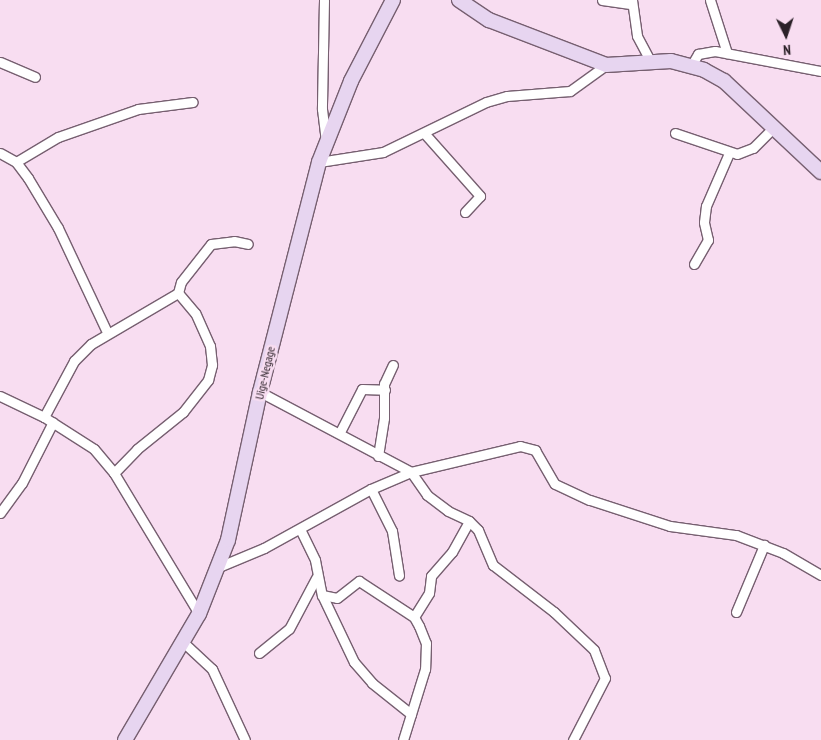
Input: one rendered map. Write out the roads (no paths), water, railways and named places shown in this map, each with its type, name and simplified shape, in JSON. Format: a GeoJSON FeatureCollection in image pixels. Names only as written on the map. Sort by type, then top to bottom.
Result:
{"type":"FeatureCollection","features":[{"type":"Feature","properties":{"kind":"main road","name":"Uige-Negage"},"geometry":{"type":"LineString","coordinates":[[125,740],[198,614],[228,540],[260,392],[319,162],[351,81],[393,0]]}},
{"type":"Feature","properties":{"kind":"main road"},"geometry":{"type":"LineString","coordinates":[[460,0],[498,24],[606,66],[651,62],[691,66],[724,81],[821,172]]}},
{"type":"Feature","properties":{"kind":"street"},"geometry":{"type":"LineString","coordinates":[[324,0],[322,101],[326,143]]}},
{"type":"Feature","properties":{"kind":"street"},"geometry":{"type":"LineString","coordinates":[[602,0],[632,2],[637,36],[651,62]]}},
{"type":"Feature","properties":{"kind":"street"},"geometry":{"type":"LineString","coordinates":[[710,0],[727,53]]}},
{"type":"Feature","properties":{"kind":"street"},"geometry":{"type":"LineString","coordinates":[[691,66],[698,54],[727,53],[821,71]]}},
{"type":"Feature","properties":{"kind":"street"},"geometry":{"type":"LineString","coordinates":[[0,62],[36,76]]}},
{"type":"Feature","properties":{"kind":"street"},"geometry":{"type":"LineString","coordinates":[[319,162],[370,156],[425,134],[486,102],[526,93],[570,91],[606,66]]}},
{"type":"Feature","properties":{"kind":"street"},"geometry":{"type":"LineString","coordinates":[[16,162],[58,137],[138,109],[193,102]]}},
{"type":"Feature","properties":{"kind":"street"},"geometry":{"type":"LineString","coordinates":[[675,133],[729,153],[746,152],[774,127]]}},
{"type":"Feature","properties":{"kind":"street"},"geometry":{"type":"LineString","coordinates":[[425,134],[480,196],[465,212]]}},
{"type":"Feature","properties":{"kind":"street"},"geometry":{"type":"LineString","coordinates":[[0,153],[16,162],[58,228],[107,332]]}},
{"type":"Feature","properties":{"kind":"street"},"geometry":{"type":"LineString","coordinates":[[694,264],[708,240],[704,222],[706,206],[729,153]]}},
{"type":"Feature","properties":{"kind":"street"},"geometry":{"type":"LineString","coordinates":[[44,417],[74,361],[107,332],[178,293],[181,282],[211,244],[234,241],[248,244]]}},
{"type":"Feature","properties":{"kind":"street"},"geometry":{"type":"LineString","coordinates":[[114,473],[137,449],[183,412],[208,380],[212,365],[210,346],[195,313],[178,293]]}},
{"type":"Feature","properties":{"kind":"street"},"geometry":{"type":"LineString","coordinates":[[378,456],[385,379],[393,365]]}},
{"type":"Feature","properties":{"kind":"street"},"geometry":{"type":"LineString","coordinates":[[340,432],[362,388],[385,390]]}},
{"type":"Feature","properties":{"kind":"street"},"geometry":{"type":"LineString","coordinates":[[260,392],[340,432],[378,456],[411,472],[438,504],[470,521],[478,530],[493,565],[554,612],[600,659],[605,678],[572,740]]}},
{"type":"Feature","properties":{"kind":"street"},"geometry":{"type":"LineString","coordinates":[[0,396],[44,417],[94,448],[114,473],[198,614]]}},
{"type":"Feature","properties":{"kind":"street"},"geometry":{"type":"LineString","coordinates":[[0,513],[22,482],[53,422]]}},
{"type":"Feature","properties":{"kind":"street"},"geometry":{"type":"LineString","coordinates":[[216,568],[300,529],[371,489],[411,472],[507,448],[528,448],[541,457],[555,484],[590,500],[670,526],[736,536],[764,545],[821,575]]}},
{"type":"Feature","properties":{"kind":"street"},"geometry":{"type":"LineString","coordinates":[[371,489],[392,531],[400,575]]}},
{"type":"Feature","properties":{"kind":"street"},"geometry":{"type":"LineString","coordinates":[[414,617],[430,593],[431,576],[452,552],[470,521]]}},
{"type":"Feature","properties":{"kind":"street"},"geometry":{"type":"LineString","coordinates":[[300,529],[315,560],[316,578],[322,595],[354,662],[372,683],[411,714]]}},
{"type":"Feature","properties":{"kind":"street"},"geometry":{"type":"LineString","coordinates":[[736,612],[764,545]]}},
{"type":"Feature","properties":{"kind":"street"},"geometry":{"type":"LineString","coordinates":[[259,653],[289,629],[316,578]]}},
{"type":"Feature","properties":{"kind":"street"},"geometry":{"type":"LineString","coordinates":[[322,595],[337,598],[359,581],[414,617],[424,635],[426,653],[420,689],[403,740]]}},
{"type":"Feature","properties":{"kind":"street"},"geometry":{"type":"LineString","coordinates":[[183,642],[212,669],[245,740]]}}]}
